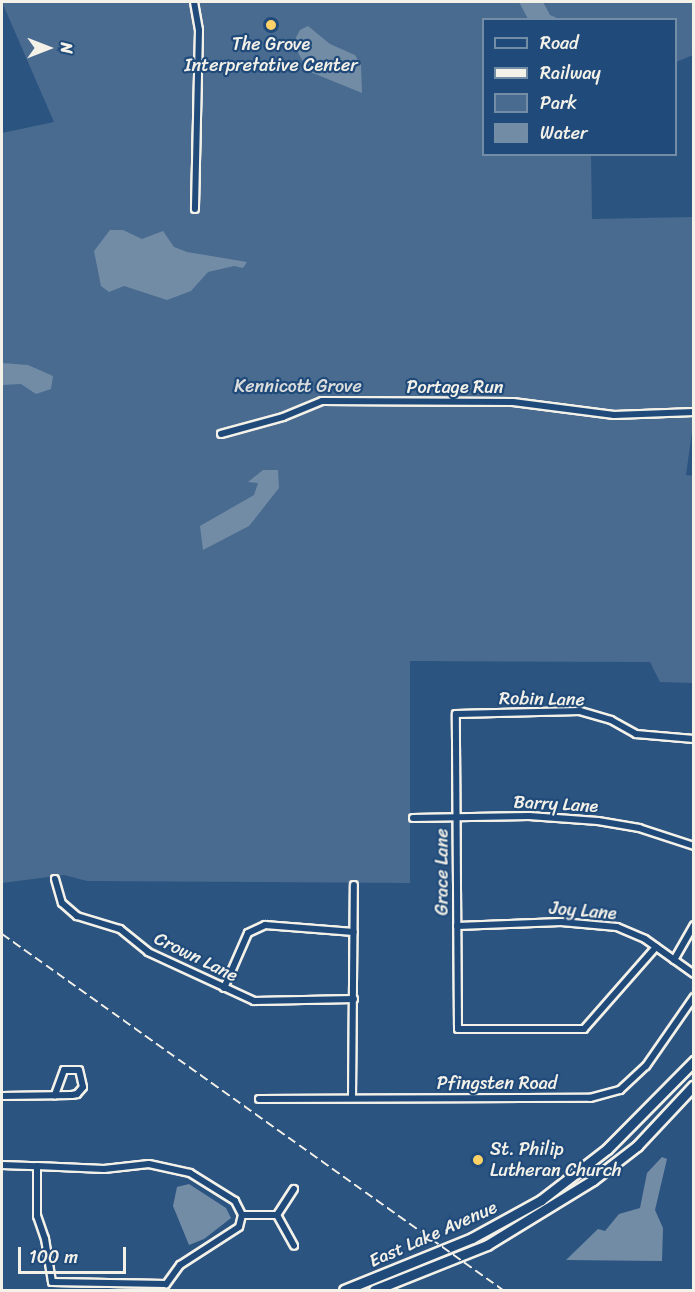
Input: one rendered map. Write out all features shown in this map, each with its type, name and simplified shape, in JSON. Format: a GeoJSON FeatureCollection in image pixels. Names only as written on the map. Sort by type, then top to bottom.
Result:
{"type":"FeatureCollection","features":[{"type":"Feature","properties":{"kind":"main road","name":"East Lake Avenue"},"geometry":{"type":"LineString","coordinates":[[344,1290],[472,1238],[541,1200],[607,1149],[693,1061]]}},
{"type":"Feature","properties":{"kind":"main road","name":"East Lake Avenue"},"geometry":{"type":"LineString","coordinates":[[374,1290],[487,1245],[593,1180],[637,1146],[693,1085]]}},
{"type":"Feature","properties":{"kind":"street"},"geometry":{"type":"LineString","coordinates":[[194,2],[199,30],[195,209]]}},
{"type":"Feature","properties":{"kind":"street","name":"Portage Run"},"geometry":{"type":"LineString","coordinates":[[221,434],[283,417],[322,401],[513,402],[614,414],[693,412]]}},
{"type":"Feature","properties":{"kind":"street","name":"Robin Lane"},"geometry":{"type":"LineString","coordinates":[[456,714],[580,711],[612,720],[636,734],[693,739]]}},
{"type":"Feature","properties":{"kind":"street","name":"Grace Lane"},"geometry":{"type":"LineString","coordinates":[[456,714],[458,1029],[584,1029],[656,947]]}},
{"type":"Feature","properties":{"kind":"street","name":"Barry Lane"},"geometry":{"type":"LineString","coordinates":[[413,818],[529,816],[598,820],[639,828],[693,846]]}},
{"type":"Feature","properties":{"kind":"street","name":"Crown Lane"},"geometry":{"type":"LineString","coordinates":[[55,879],[62,903],[77,916],[120,929],[148,952],[254,1001],[354,999]]}},
{"type":"Feature","properties":{"kind":"street"},"geometry":{"type":"LineString","coordinates":[[352,1098],[354,885]]}},
{"type":"Feature","properties":{"kind":"street","name":"Joy Lane"},"geometry":{"type":"LineString","coordinates":[[457,926],[561,921],[617,927],[656,947],[693,974]]}},
{"type":"Feature","properties":{"kind":"street"},"geometry":{"type":"LineString","coordinates":[[224,988],[248,933],[265,925],[354,932]]}},
{"type":"Feature","properties":{"kind":"street"},"geometry":{"type":"LineString","coordinates":[[674,960],[693,925]]}},
{"type":"Feature","properties":{"kind":"street","name":"Pfingsten Road"},"geometry":{"type":"LineString","coordinates":[[259,1099],[590,1098],[620,1090],[646,1066],[693,1002]]}},
{"type":"Feature","properties":{"kind":"street"},"geometry":{"type":"LineString","coordinates":[[2,1096],[55,1095],[77,1094],[83,1087],[79,1070],[64,1070],[55,1095]]}},
{"type":"Feature","properties":{"kind":"street"},"geometry":{"type":"LineString","coordinates":[[2,1165],[37,1166],[104,1169],[149,1164],[190,1173],[235,1200],[242,1215],[239,1227],[180,1265],[166,1284],[52,1282],[45,1239],[36,1216],[37,1166]]}},
{"type":"Feature","properties":{"kind":"street"},"geometry":{"type":"LineString","coordinates":[[277,1215],[294,1189]]}},
{"type":"Feature","properties":{"kind":"street"},"geometry":{"type":"LineString","coordinates":[[242,1215],[277,1215]]}},
{"type":"Feature","properties":{"kind":"street"},"geometry":{"type":"LineString","coordinates":[[277,1215],[294,1246]]}},
{"type":"Feature","properties":{"kind":"green space","name":"Kennicott Grove"},"geometry":{"type":"Polygon","coordinates":[[[2,2],[693,2],[693,55],[677,62],[677,18],[482,18],[482,156],[591,156],[592,219],[693,217],[694,418],[686,475],[694,476],[693,683],[660,682],[650,662],[410,661],[410,883],[87,881],[64,875],[2,883],[2,133],[54,122],[2,2]]]}},
{"type":"Feature","properties":{"kind":"water"},"geometry":{"type":"Polygon","coordinates":[[[519,2],[543,2],[550,15],[557,18],[527,18],[519,2]]]}},
{"type":"Feature","properties":{"kind":"water"},"geometry":{"type":"Polygon","coordinates":[[[308,26],[330,44],[355,55],[361,65],[362,93],[308,71],[293,43],[300,30],[308,26]]]}},
{"type":"Feature","properties":{"kind":"water"},"geometry":{"type":"Polygon","coordinates":[[[110,230],[123,230],[142,239],[163,231],[174,247],[187,252],[247,262],[243,268],[234,266],[208,272],[191,291],[167,300],[124,286],[109,292],[101,286],[94,251],[110,230]]]}},
{"type":"Feature","properties":{"kind":"water"},"geometry":{"type":"Polygon","coordinates":[[[2,363],[28,365],[53,376],[51,389],[36,394],[21,384],[2,385],[2,363]]]}},
{"type":"Feature","properties":{"kind":"water"},"geometry":{"type":"Polygon","coordinates":[[[263,470],[278,470],[279,488],[249,526],[203,550],[200,526],[254,495],[258,483],[248,482],[263,470]]]}},
{"type":"Feature","properties":{"kind":"water"},"geometry":{"type":"Polygon","coordinates":[[[662,1157],[667,1159],[655,1210],[663,1228],[662,1261],[566,1260],[598,1229],[605,1231],[619,1214],[640,1208],[647,1173],[662,1157]]]}},
{"type":"Feature","properties":{"kind":"water"},"geometry":{"type":"Polygon","coordinates":[[[189,1184],[226,1208],[231,1218],[204,1239],[189,1245],[173,1206],[177,1187],[189,1184]]]}},
{"type":"Feature","properties":{"kind":"railway"},"geometry":{"type":"LineString","coordinates":[[2,934],[503,1290]]}},
{"type":"Feature","properties":{"kind":"place","name":"The Grove Interpretative Center"},"geometry":{"type":"Point","coordinates":[271,25]}},
{"type":"Feature","properties":{"kind":"place","name":"St. Philip Lutheran Church"},"geometry":{"type":"Point","coordinates":[478,1160]}}]}
